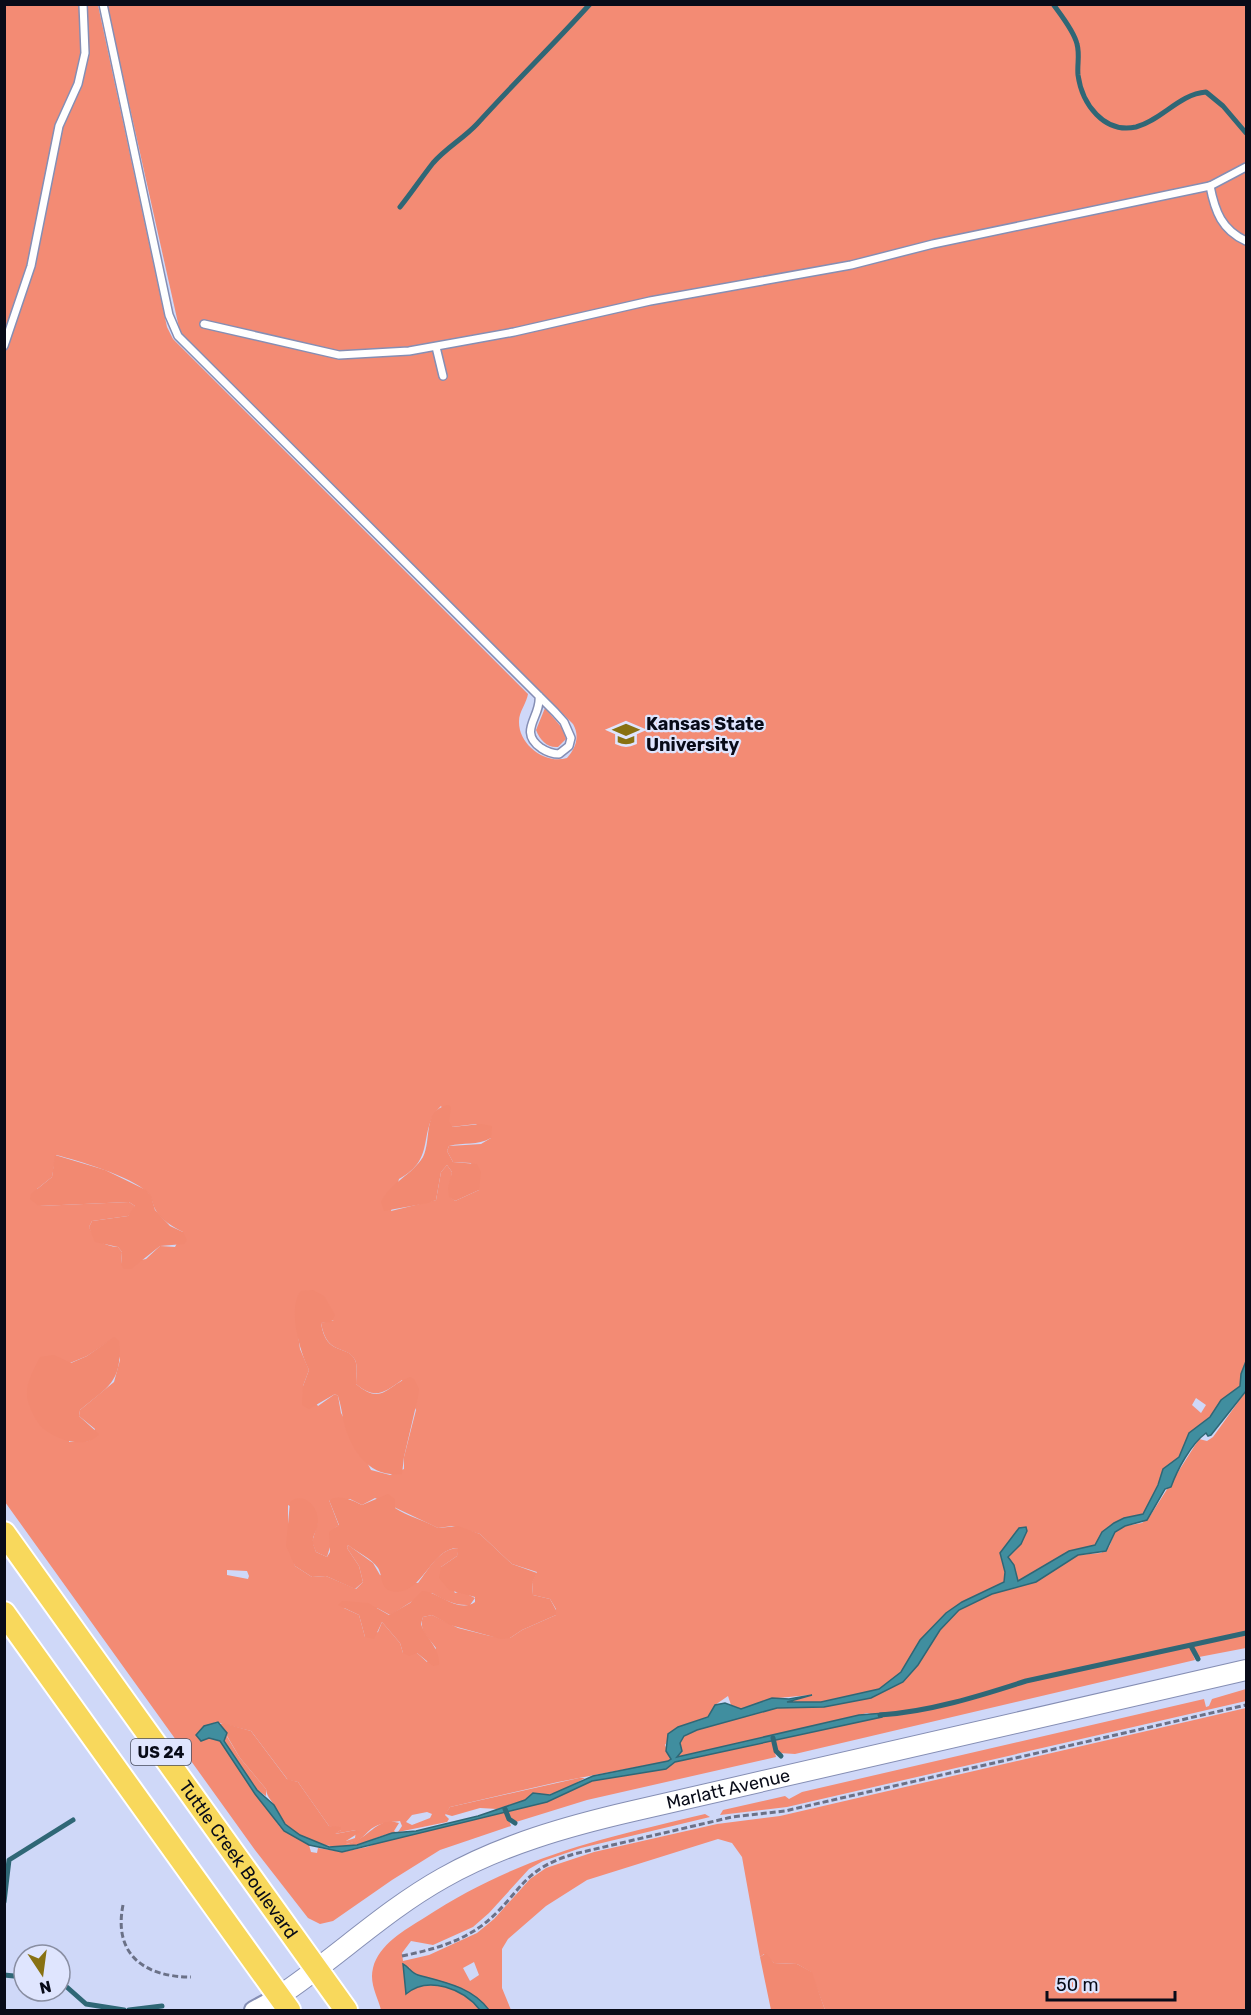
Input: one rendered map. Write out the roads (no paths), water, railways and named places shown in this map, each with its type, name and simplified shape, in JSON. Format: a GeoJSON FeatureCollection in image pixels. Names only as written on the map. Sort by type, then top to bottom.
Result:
{"type":"FeatureCollection","features":[{"type":"Feature","properties":{"kind":"highway","name":"Tuttle Creek Boulevard"},"geometry":{"type":"LineString","coordinates":[[4,1533],[346,2010]]}},
{"type":"Feature","properties":{"kind":"highway","name":"US 24"},"geometry":{"type":"LineString","coordinates":[[4,1613],[284,2003]]}},
{"type":"Feature","properties":{"kind":"main road","name":"Marlatt Avenue"},"geometry":{"type":"LineString","coordinates":[[284,2003],[317,1971],[386,1915],[444,1877],[547,1833],[633,1811],[1246,1670]]}},
{"type":"Feature","properties":{"kind":"street","name":"Marlatt Avenue"},"geometry":{"type":"LineString","coordinates":[[253,2010],[284,2003]]}},
{"type":"Feature","properties":{"kind":"lane"},"geometry":{"type":"LineString","coordinates":[[4,346],[31,266],[59,126],[78,84],[85,53],[83,4]]}},
{"type":"Feature","properties":{"kind":"lane"},"geometry":{"type":"LineString","coordinates":[[103,4],[169,315],[178,336],[539,696],[564,722],[570,731],[569,746],[559,754],[553,754],[538,746],[529,733],[539,707],[539,696]]}},
{"type":"Feature","properties":{"kind":"lane"},"geometry":{"type":"LineString","coordinates":[[204,324],[339,355],[377,354],[436,347],[650,301],[851,265],[933,244],[1210,186],[1246,167]]}},
{"type":"Feature","properties":{"kind":"lane"},"geometry":{"type":"LineString","coordinates":[[1210,186],[1220,220],[1235,236],[1246,241]]}},
{"type":"Feature","properties":{"kind":"lane"},"geometry":{"type":"LineString","coordinates":[[436,347],[443,376]]}},
{"type":"Feature","properties":{"kind":"waterway"},"geometry":{"type":"LineString","coordinates":[[400,207],[433,163],[477,124],[590,4]]}},
{"type":"Feature","properties":{"kind":"waterway"},"geometry":{"type":"LineString","coordinates":[[1053,4],[1067,23],[1077,44],[1078,75],[1084,96],[1096,114],[1105,121],[1124,128],[1136,127],[1154,119],[1187,97],[1206,92],[1223,106],[1246,133]]}},
{"type":"Feature","properties":{"kind":"waterway"},"geometry":{"type":"LineString","coordinates":[[880,1715],[935,1707],[1026,1681],[1246,1633]]}},
{"type":"Feature","properties":{"kind":"waterway"},"geometry":{"type":"LineString","coordinates":[[1191,1646],[1198,1659]]}},
{"type":"Feature","properties":{"kind":"waterway"},"geometry":{"type":"LineString","coordinates":[[773,1738],[776,1751],[781,1756]]}},
{"type":"Feature","properties":{"kind":"waterway"},"geometry":{"type":"LineString","coordinates":[[505,1809],[509,1819],[515,1823]]}},
{"type":"Feature","properties":{"kind":"waterway"},"geometry":{"type":"LineString","coordinates":[[4,1902],[9,1860],[73,1820]]}},
{"type":"Feature","properties":{"kind":"waterway"},"geometry":{"type":"LineString","coordinates":[[4,1975],[12,1976]]}},
{"type":"Feature","properties":{"kind":"waterway"},"geometry":{"type":"LineString","coordinates":[[72,1992],[86,2004],[124,2010]]}},
{"type":"Feature","properties":{"kind":"waterway"},"geometry":{"type":"LineString","coordinates":[[129,2010],[162,2006]]}},
{"type":"Feature","properties":{"kind":"place","name":"Kansas State University"},"geometry":{"type":"Point","coordinates":[626,734]}}]}
